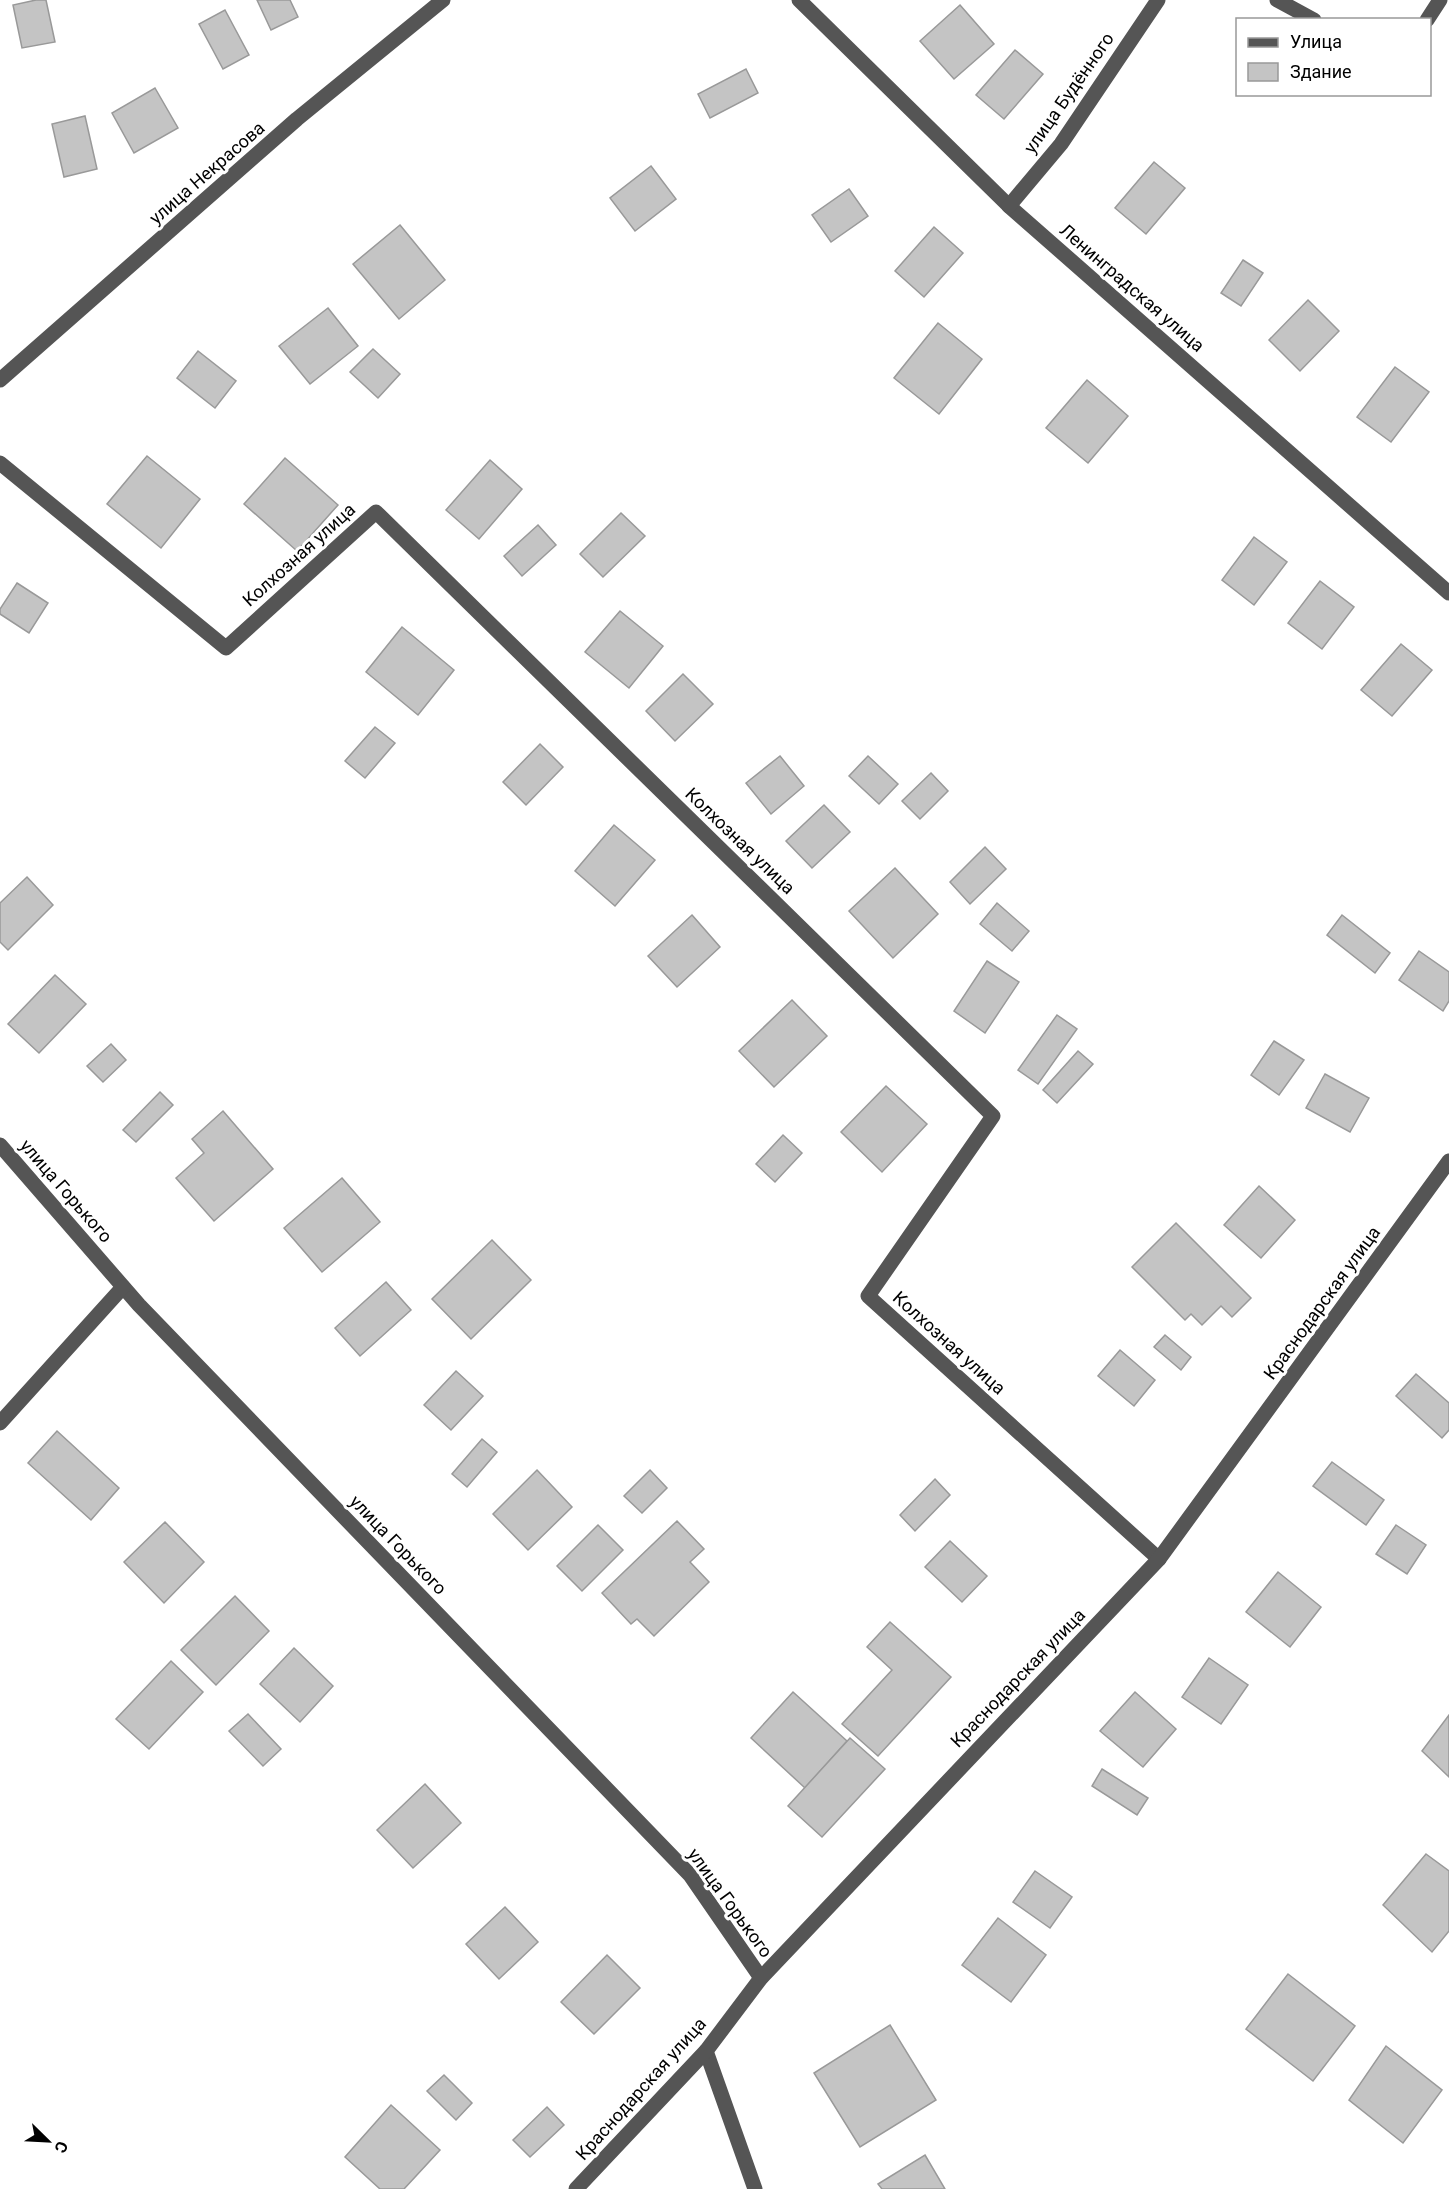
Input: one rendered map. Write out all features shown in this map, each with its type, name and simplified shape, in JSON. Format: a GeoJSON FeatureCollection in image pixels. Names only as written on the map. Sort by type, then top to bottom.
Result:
{"type":"FeatureCollection","features":[{"type":"Feature","properties":{"kind":"street","name":"улица Некрасова"},"geometry":{"type":"LineString","coordinates":[[0,380],[297,119],[443,0]]}},
{"type":"Feature","properties":{"kind":"street","name":"Ленинградская улица"},"geometry":{"type":"LineString","coordinates":[[799,0],[1009,206],[1449,593]]}},
{"type":"Feature","properties":{"kind":"street","name":"улица Будённого"},"geometry":{"type":"LineString","coordinates":[[1009,206],[1061,144],[1158,0]]}},
{"type":"Feature","properties":{"kind":"street"},"geometry":{"type":"LineString","coordinates":[[1277,0],[1310,18]]}},
{"type":"Feature","properties":{"kind":"street"},"geometry":{"type":"LineString","coordinates":[[1428,18],[1440,0]]}},
{"type":"Feature","properties":{"kind":"street","name":"Колхозная улица"},"geometry":{"type":"LineString","coordinates":[[0,463],[226,648],[376,512],[993,1116],[868,1296],[1159,1559]]}},
{"type":"Feature","properties":{"kind":"street","name":"улица Горького"},"geometry":{"type":"LineString","coordinates":[[0,1145],[123,1287],[690,1875],[761,1977]]}},
{"type":"Feature","properties":{"kind":"street","name":"Краснодарская улица"},"geometry":{"type":"LineString","coordinates":[[576,2189],[706,2051],[761,1977],[1159,1559],[1449,1161]]}},
{"type":"Feature","properties":{"kind":"street"},"geometry":{"type":"LineString","coordinates":[[0,1423],[123,1287]]}},
{"type":"Feature","properties":{"kind":"street"},"geometry":{"type":"LineString","coordinates":[[706,2051],[755,2189]]}},
{"type":"Feature","properties":{"kind":"building"},"geometry":{"type":"Polygon","coordinates":[[[46,0],[55,42],[22,48],[13,5],[46,0]]]}},
{"type":"Feature","properties":{"kind":"building"},"geometry":{"type":"Polygon","coordinates":[[[257,0],[290,0],[298,17],[271,30],[257,0]]]}},
{"type":"Feature","properties":{"kind":"building"},"geometry":{"type":"Polygon","coordinates":[[[960,5],[994,44],[954,79],[920,41],[960,5]]]}},
{"type":"Feature","properties":{"kind":"building"},"geometry":{"type":"Polygon","coordinates":[[[225,10],[249,55],[223,69],[199,24],[225,10]]]}},
{"type":"Feature","properties":{"kind":"building"},"geometry":{"type":"Polygon","coordinates":[[[1015,50],[1043,74],[1004,119],[976,95],[1015,50]]]}},
{"type":"Feature","properties":{"kind":"building"},"geometry":{"type":"Polygon","coordinates":[[[746,69],[758,93],[710,118],[698,94],[746,69]]]}},
{"type":"Feature","properties":{"kind":"building"},"geometry":{"type":"Polygon","coordinates":[[[155,88],[178,128],[134,153],[112,113],[155,88]]]}},
{"type":"Feature","properties":{"kind":"building"},"geometry":{"type":"Polygon","coordinates":[[[85,116],[97,169],[64,177],[52,124],[85,116]]]}},
{"type":"Feature","properties":{"kind":"building"},"geometry":{"type":"Polygon","coordinates":[[[1154,162],[1185,188],[1146,234],[1115,208],[1154,162]]]}},
{"type":"Feature","properties":{"kind":"building"},"geometry":{"type":"Polygon","coordinates":[[[651,166],[676,199],[635,231],[610,198],[651,166]]]}},
{"type":"Feature","properties":{"kind":"building"},"geometry":{"type":"Polygon","coordinates":[[[849,189],[868,216],[831,242],[812,215],[849,189]]]}},
{"type":"Feature","properties":{"kind":"building"},"geometry":{"type":"Polygon","coordinates":[[[400,225],[445,280],[399,319],[353,264],[400,225]]]}},
{"type":"Feature","properties":{"kind":"building"},"geometry":{"type":"Polygon","coordinates":[[[934,227],[963,253],[924,297],[895,271],[934,227]]]}},
{"type":"Feature","properties":{"kind":"building"},"geometry":{"type":"Polygon","coordinates":[[[1243,260],[1263,273],[1241,306],[1221,293],[1243,260]]]}},
{"type":"Feature","properties":{"kind":"building"},"geometry":{"type":"Polygon","coordinates":[[[1308,300],[1339,331],[1300,371],[1269,340],[1308,300]]]}},
{"type":"Feature","properties":{"kind":"building"},"geometry":{"type":"Polygon","coordinates":[[[328,308],[358,346],[310,384],[279,346],[328,308]]]}},
{"type":"Feature","properties":{"kind":"building"},"geometry":{"type":"Polygon","coordinates":[[[938,323],[982,359],[939,414],[894,378],[938,323]]]}},
{"type":"Feature","properties":{"kind":"building"},"geometry":{"type":"Polygon","coordinates":[[[373,349],[400,374],[378,398],[350,372],[373,349]]]}},
{"type":"Feature","properties":{"kind":"building"},"geometry":{"type":"Polygon","coordinates":[[[198,351],[236,381],[215,408],[177,378],[198,351]]]}},
{"type":"Feature","properties":{"kind":"building"},"geometry":{"type":"Polygon","coordinates":[[[1395,367],[1429,392],[1391,442],[1357,417],[1395,367]]]}},
{"type":"Feature","properties":{"kind":"building"},"geometry":{"type":"Polygon","coordinates":[[[1087,380],[1128,416],[1088,463],[1046,428],[1087,380]]]}},
{"type":"Feature","properties":{"kind":"building"},"geometry":{"type":"Polygon","coordinates":[[[147,456],[200,499],[161,548],[107,504],[147,456]]]}},
{"type":"Feature","properties":{"kind":"building"},"geometry":{"type":"Polygon","coordinates":[[[285,458],[338,505],[297,551],[244,504],[285,458]]]}},
{"type":"Feature","properties":{"kind":"building"},"geometry":{"type":"Polygon","coordinates":[[[490,460],[522,489],[479,539],[446,510],[490,460]]]}},
{"type":"Feature","properties":{"kind":"building"},"geometry":{"type":"Polygon","coordinates":[[[621,513],[645,536],[603,577],[580,554],[621,513]]]}},
{"type":"Feature","properties":{"kind":"building"},"geometry":{"type":"Polygon","coordinates":[[[538,525],[556,545],[522,576],[504,556],[538,525]]]}},
{"type":"Feature","properties":{"kind":"building"},"geometry":{"type":"Polygon","coordinates":[[[1254,537],[1287,562],[1254,605],[1222,580],[1254,537]]]}},
{"type":"Feature","properties":{"kind":"building"},"geometry":{"type":"Polygon","coordinates":[[[1320,581],[1354,607],[1322,649],[1288,623],[1320,581]]]}},
{"type":"Feature","properties":{"kind":"building"},"geometry":{"type":"Polygon","coordinates":[[[17,583],[48,603],[29,633],[0,614],[0,609],[17,583]]]}},
{"type":"Feature","properties":{"kind":"building"},"geometry":{"type":"Polygon","coordinates":[[[620,611],[663,646],[629,688],[585,652],[620,611]]]}},
{"type":"Feature","properties":{"kind":"building"},"geometry":{"type":"Polygon","coordinates":[[[402,627],[454,670],[418,715],[366,672],[402,627]]]}},
{"type":"Feature","properties":{"kind":"building"},"geometry":{"type":"Polygon","coordinates":[[[1401,644],[1432,670],[1392,716],[1361,690],[1401,644]]]}},
{"type":"Feature","properties":{"kind":"building"},"geometry":{"type":"Polygon","coordinates":[[[683,674],[713,704],[675,741],[646,711],[683,674]]]}},
{"type":"Feature","properties":{"kind":"building"},"geometry":{"type":"Polygon","coordinates":[[[375,727],[395,743],[365,778],[345,761],[375,727]]]}},
{"type":"Feature","properties":{"kind":"building"},"geometry":{"type":"Polygon","coordinates":[[[540,744],[563,767],[526,805],[503,782],[540,744]]]}},
{"type":"Feature","properties":{"kind":"building"},"geometry":{"type":"Polygon","coordinates":[[[780,756],[804,786],[771,814],[746,783],[780,756]]]}},
{"type":"Feature","properties":{"kind":"building"},"geometry":{"type":"Polygon","coordinates":[[[868,756],[898,784],[879,804],[849,776],[868,756]]]}},
{"type":"Feature","properties":{"kind":"building"},"geometry":{"type":"Polygon","coordinates":[[[931,773],[948,791],[920,819],[902,801],[931,773]]]}},
{"type":"Feature","properties":{"kind":"building"},"geometry":{"type":"Polygon","coordinates":[[[824,805],[850,832],[812,868],[786,841],[824,805]]]}},
{"type":"Feature","properties":{"kind":"building"},"geometry":{"type":"Polygon","coordinates":[[[614,825],[655,860],[615,906],[575,871],[614,825]]]}},
{"type":"Feature","properties":{"kind":"building"},"geometry":{"type":"Polygon","coordinates":[[[985,847],[1006,869],[970,904],[950,882],[985,847]]]}},
{"type":"Feature","properties":{"kind":"building"},"geometry":{"type":"Polygon","coordinates":[[[895,868],[938,914],[893,958],[849,911],[895,868]]]}},
{"type":"Feature","properties":{"kind":"building"},"geometry":{"type":"Polygon","coordinates":[[[27,877],[53,905],[8,950],[0,942],[0,903],[27,877]]]}},
{"type":"Feature","properties":{"kind":"building"},"geometry":{"type":"Polygon","coordinates":[[[997,903],[1029,931],[1012,951],[980,924],[997,903]]]}},
{"type":"Feature","properties":{"kind":"building"},"geometry":{"type":"Polygon","coordinates":[[[692,915],[720,947],[677,987],[648,956],[692,915]]]}},
{"type":"Feature","properties":{"kind":"building"},"geometry":{"type":"Polygon","coordinates":[[[1342,915],[1390,953],[1375,973],[1327,935],[1342,915]]]}},
{"type":"Feature","properties":{"kind":"building"},"geometry":{"type":"Polygon","coordinates":[[[1419,951],[1449,972],[1449,1001],[1443,1011],[1399,980],[1419,951]]]}},
{"type":"Feature","properties":{"kind":"building"},"geometry":{"type":"Polygon","coordinates":[[[987,961],[1019,982],[985,1033],[954,1011],[987,961]]]}},
{"type":"Feature","properties":{"kind":"building"},"geometry":{"type":"Polygon","coordinates":[[[55,975],[86,1004],[39,1053],[8,1024],[55,975]]]}},
{"type":"Feature","properties":{"kind":"building"},"geometry":{"type":"Polygon","coordinates":[[[792,1000],[827,1036],[774,1087],[739,1051],[792,1000]]]}},
{"type":"Feature","properties":{"kind":"building"},"geometry":{"type":"Polygon","coordinates":[[[1057,1015],[1077,1029],[1038,1084],[1018,1070],[1057,1015]]]}},
{"type":"Feature","properties":{"kind":"building"},"geometry":{"type":"Polygon","coordinates":[[[1274,1041],[1304,1060],[1279,1095],[1251,1075],[1274,1041]]]}},
{"type":"Feature","properties":{"kind":"building"},"geometry":{"type":"Polygon","coordinates":[[[111,1044],[126,1060],[103,1082],[87,1066],[111,1044]]]}},
{"type":"Feature","properties":{"kind":"building"},"geometry":{"type":"Polygon","coordinates":[[[1078,1051],[1093,1064],[1057,1103],[1043,1090],[1078,1051]]]}},
{"type":"Feature","properties":{"kind":"building"},"geometry":{"type":"Polygon","coordinates":[[[1325,1074],[1369,1098],[1350,1132],[1306,1108],[1325,1074]]]}},
{"type":"Feature","properties":{"kind":"building"},"geometry":{"type":"Polygon","coordinates":[[[886,1086],[927,1124],[882,1172],[841,1132],[886,1086]]]}},
{"type":"Feature","properties":{"kind":"building"},"geometry":{"type":"Polygon","coordinates":[[[160,1092],[173,1105],[136,1142],[123,1130],[160,1092]]]}},
{"type":"Feature","properties":{"kind":"building"},"geometry":{"type":"Polygon","coordinates":[[[223,1111],[273,1169],[214,1221],[176,1178],[204,1153],[192,1139],[223,1111]]]}},
{"type":"Feature","properties":{"kind":"building"},"geometry":{"type":"Polygon","coordinates":[[[783,1135],[802,1153],[775,1182],[756,1164],[783,1135]]]}},
{"type":"Feature","properties":{"kind":"building"},"geometry":{"type":"Polygon","coordinates":[[[342,1178],[380,1222],[322,1272],[284,1228],[342,1178]]]}},
{"type":"Feature","properties":{"kind":"building"},"geometry":{"type":"Polygon","coordinates":[[[1259,1186],[1295,1220],[1261,1258],[1224,1225],[1259,1186]]]}},
{"type":"Feature","properties":{"kind":"building"},"geometry":{"type":"Polygon","coordinates":[[[1176,1223],[1251,1298],[1232,1317],[1221,1306],[1202,1325],[1191,1314],[1185,1320],[1132,1267],[1176,1223]]]}},
{"type":"Feature","properties":{"kind":"building"},"geometry":{"type":"Polygon","coordinates":[[[492,1240],[531,1280],[471,1339],[432,1299],[492,1240]]]}},
{"type":"Feature","properties":{"kind":"building"},"geometry":{"type":"Polygon","coordinates":[[[386,1282],[411,1310],[360,1356],[335,1328],[386,1282]]]}},
{"type":"Feature","properties":{"kind":"building"},"geometry":{"type":"Polygon","coordinates":[[[1165,1335],[1191,1357],[1181,1370],[1154,1347],[1165,1335]]]}},
{"type":"Feature","properties":{"kind":"building"},"geometry":{"type":"Polygon","coordinates":[[[1120,1350],[1155,1380],[1134,1406],[1098,1376],[1120,1350]]]}},
{"type":"Feature","properties":{"kind":"building"},"geometry":{"type":"Polygon","coordinates":[[[456,1371],[483,1396],[451,1430],[424,1405],[456,1371]]]}},
{"type":"Feature","properties":{"kind":"building"},"geometry":{"type":"Polygon","coordinates":[[[1416,1374],[1449,1403],[1449,1430],[1442,1438],[1396,1396],[1416,1374]]]}},
{"type":"Feature","properties":{"kind":"building"},"geometry":{"type":"Polygon","coordinates":[[[57,1431],[119,1488],[91,1520],[28,1463],[57,1431]]]}},
{"type":"Feature","properties":{"kind":"building"},"geometry":{"type":"Polygon","coordinates":[[[482,1439],[497,1452],[467,1487],[452,1474],[482,1439]]]}},
{"type":"Feature","properties":{"kind":"building"},"geometry":{"type":"Polygon","coordinates":[[[1332,1462],[1384,1500],[1366,1525],[1313,1486],[1332,1462]]]}},
{"type":"Feature","properties":{"kind":"building"},"geometry":{"type":"Polygon","coordinates":[[[537,1470],[572,1507],[528,1550],[493,1514],[537,1470]]]}},
{"type":"Feature","properties":{"kind":"building"},"geometry":{"type":"Polygon","coordinates":[[[650,1470],[667,1488],[642,1513],[624,1496],[650,1470]]]}},
{"type":"Feature","properties":{"kind":"building"},"geometry":{"type":"Polygon","coordinates":[[[935,1479],[950,1495],[915,1531],[900,1515],[935,1479]]]}},
{"type":"Feature","properties":{"kind":"building"},"geometry":{"type":"Polygon","coordinates":[[[677,1521],[704,1549],[690,1562],[709,1582],[654,1636],[637,1619],[631,1624],[602,1593],[677,1521]]]}},
{"type":"Feature","properties":{"kind":"building"},"geometry":{"type":"Polygon","coordinates":[[[165,1522],[204,1562],[164,1603],[124,1562],[165,1522]]]}},
{"type":"Feature","properties":{"kind":"building"},"geometry":{"type":"Polygon","coordinates":[[[598,1525],[623,1550],[582,1591],[557,1566],[598,1525]]]}},
{"type":"Feature","properties":{"kind":"building"},"geometry":{"type":"Polygon","coordinates":[[[1396,1525],[1426,1545],[1407,1574],[1376,1554],[1396,1525]]]}},
{"type":"Feature","properties":{"kind":"building"},"geometry":{"type":"Polygon","coordinates":[[[950,1541],[987,1576],[962,1602],[925,1567],[950,1541]]]}},
{"type":"Feature","properties":{"kind":"building"},"geometry":{"type":"Polygon","coordinates":[[[1278,1572],[1321,1607],[1290,1647],[1246,1612],[1278,1572]]]}},
{"type":"Feature","properties":{"kind":"building"},"geometry":{"type":"Polygon","coordinates":[[[235,1596],[269,1631],[216,1685],[181,1650],[235,1596]]]}},
{"type":"Feature","properties":{"kind":"building"},"geometry":{"type":"Polygon","coordinates":[[[890,1622],[951,1677],[878,1756],[842,1724],[892,1670],[867,1647],[890,1622]]]}},
{"type":"Feature","properties":{"kind":"building"},"geometry":{"type":"Polygon","coordinates":[[[294,1648],[333,1686],[300,1722],[260,1684],[294,1648]]]}},
{"type":"Feature","properties":{"kind":"building"},"geometry":{"type":"Polygon","coordinates":[[[1209,1658],[1248,1685],[1221,1724],[1182,1697],[1209,1658]]]}},
{"type":"Feature","properties":{"kind":"building"},"geometry":{"type":"Polygon","coordinates":[[[171,1661],[203,1692],[149,1749],[116,1719],[171,1661]]]}},
{"type":"Feature","properties":{"kind":"building"},"geometry":{"type":"Polygon","coordinates":[[[793,1692],[847,1741],[805,1788],[751,1738],[793,1692]]]}},
{"type":"Feature","properties":{"kind":"building"},"geometry":{"type":"Polygon","coordinates":[[[1135,1692],[1176,1729],[1143,1767],[1100,1731],[1135,1692]]]}},
{"type":"Feature","properties":{"kind":"building"},"geometry":{"type":"Polygon","coordinates":[[[248,1714],[281,1749],[263,1766],[229,1731],[248,1714]]]}},
{"type":"Feature","properties":{"kind":"building"},"geometry":{"type":"Polygon","coordinates":[[[1449,1715],[1449,1777],[1422,1751],[1449,1715]]]}},
{"type":"Feature","properties":{"kind":"building"},"geometry":{"type":"Polygon","coordinates":[[[850,1738],[885,1769],[822,1837],[788,1806],[850,1738]]]}},
{"type":"Feature","properties":{"kind":"building"},"geometry":{"type":"Polygon","coordinates":[[[1102,1769],[1148,1798],[1137,1815],[1092,1786],[1102,1769]]]}},
{"type":"Feature","properties":{"kind":"building"},"geometry":{"type":"Polygon","coordinates":[[[425,1784],[461,1823],[413,1868],[377,1830],[425,1784]]]}},
{"type":"Feature","properties":{"kind":"building"},"geometry":{"type":"Polygon","coordinates":[[[1426,1854],[1449,1871],[1449,1931],[1432,1952],[1383,1905],[1426,1854]]]}},
{"type":"Feature","properties":{"kind":"building"},"geometry":{"type":"Polygon","coordinates":[[[1035,1871],[1072,1897],[1050,1928],[1013,1902],[1035,1871]]]}},
{"type":"Feature","properties":{"kind":"building"},"geometry":{"type":"Polygon","coordinates":[[[505,1907],[538,1942],[499,1979],[466,1944],[505,1907]]]}},
{"type":"Feature","properties":{"kind":"building"},"geometry":{"type":"Polygon","coordinates":[[[998,1918],[1046,1955],[1011,2002],[962,1965],[998,1918]]]}},
{"type":"Feature","properties":{"kind":"building"},"geometry":{"type":"Polygon","coordinates":[[[607,1955],[640,1988],[594,2034],[561,2002],[607,1955]]]}},
{"type":"Feature","properties":{"kind":"building"},"geometry":{"type":"Polygon","coordinates":[[[1288,1974],[1355,2026],[1313,2081],[1246,2029],[1288,1974]]]}},
{"type":"Feature","properties":{"kind":"building"},"geometry":{"type":"Polygon","coordinates":[[[890,2025],[936,2100],[860,2147],[814,2073],[890,2025]]]}},
{"type":"Feature","properties":{"kind":"building"},"geometry":{"type":"Polygon","coordinates":[[[1386,2046],[1442,2090],[1403,2143],[1349,2100],[1386,2046]]]}},
{"type":"Feature","properties":{"kind":"building"},"geometry":{"type":"Polygon","coordinates":[[[444,2075],[472,2103],[456,2120],[427,2091],[444,2075]]]}},
{"type":"Feature","properties":{"kind":"building"},"geometry":{"type":"Polygon","coordinates":[[[391,2105],[440,2150],[404,2189],[380,2189],[345,2157],[391,2105]]]}},
{"type":"Feature","properties":{"kind":"building"},"geometry":{"type":"Polygon","coordinates":[[[547,2107],[564,2125],[530,2157],[513,2140],[547,2107]]]}},
{"type":"Feature","properties":{"kind":"building"},"geometry":{"type":"Polygon","coordinates":[[[925,2155],[945,2189],[882,2189],[878,2184],[925,2155]]]}}]}
